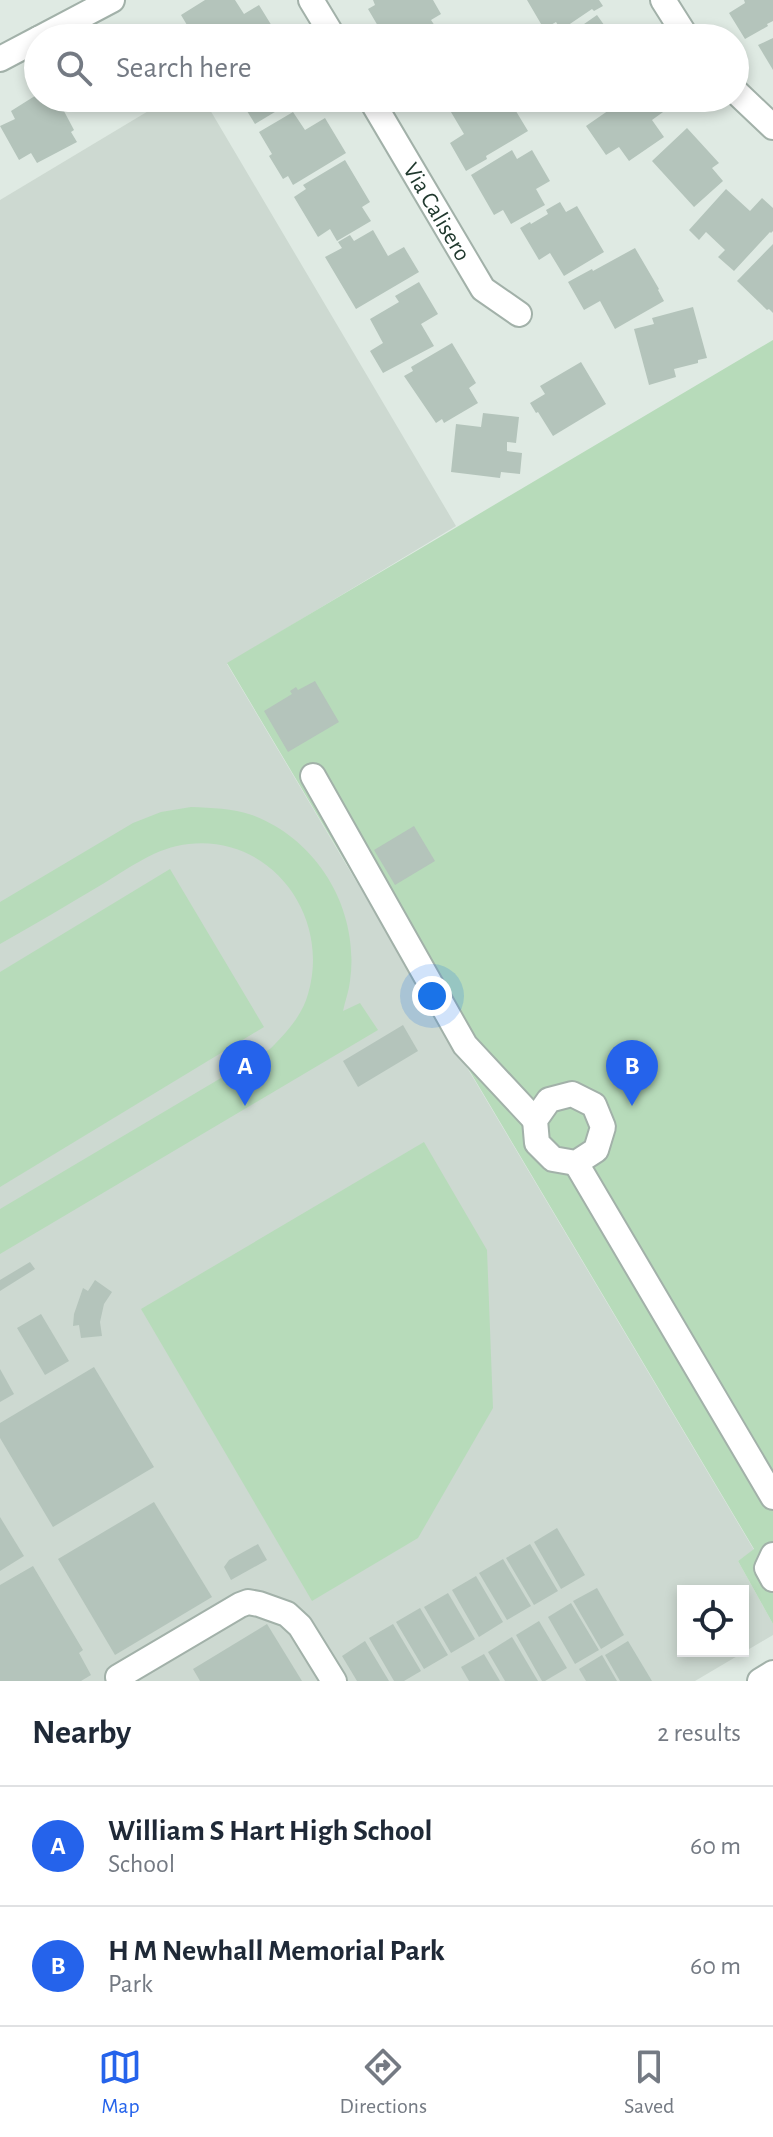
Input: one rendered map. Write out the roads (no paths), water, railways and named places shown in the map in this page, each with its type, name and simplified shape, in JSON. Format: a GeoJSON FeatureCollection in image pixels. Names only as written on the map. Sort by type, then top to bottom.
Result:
{"type":"FeatureCollection","features":[{"type":"Feature","properties":{"kind":"street"},"geometry":{"type":"LineString","coordinates":[[66,24],[112,0]]}},
{"type":"Feature","properties":{"kind":"street"},"geometry":{"type":"LineString","coordinates":[[311,0],[326,24]]}},
{"type":"Feature","properties":{"kind":"street"},"geometry":{"type":"LineString","coordinates":[[663,0],[678,24]]}},
{"type":"Feature","properties":{"kind":"street"},"geometry":{"type":"LineString","coordinates":[[0,59],[24,46]]}},
{"type":"Feature","properties":{"kind":"street"},"geometry":{"type":"LineString","coordinates":[[749,104],[773,127]]}},
{"type":"Feature","properties":{"kind":"street","name":"Via Calisero"},"geometry":{"type":"LineString","coordinates":[[378,112],[483,289],[519,314]]}},
{"type":"Feature","properties":{"kind":"street"},"geometry":{"type":"LineString","coordinates":[[313,776],[465,1045],[535,1120],[537,1143],[553,1159],[576,1163],[596,1150],[603,1127],[594,1105],[572,1094],[549,1100],[535,1120]]}},
{"type":"Feature","properties":{"kind":"street"},"geometry":{"type":"LineString","coordinates":[[576,1163],[773,1497]]}},
{"type":"Feature","properties":{"kind":"street"},"geometry":{"type":"LineString","coordinates":[[773,1555],[767,1568],[773,1579]]}},
{"type":"Feature","properties":{"kind":"street"},"geometry":{"type":"LineString","coordinates":[[118,1677],[248,1602],[287,1614],[300,1626],[334,1681]]}},
{"type":"Feature","properties":{"kind":"street"},"geometry":{"type":"LineString","coordinates":[[760,1681],[773,1673]]}},
{"type":"Feature","properties":{"kind":"place","name":"William S Hart High School"},"geometry":{"type":"Point","coordinates":[245,1106]}},
{"type":"Feature","properties":{"kind":"place","name":"H M Newhall Memorial Park"},"geometry":{"type":"Point","coordinates":[632,1106]}}]}
